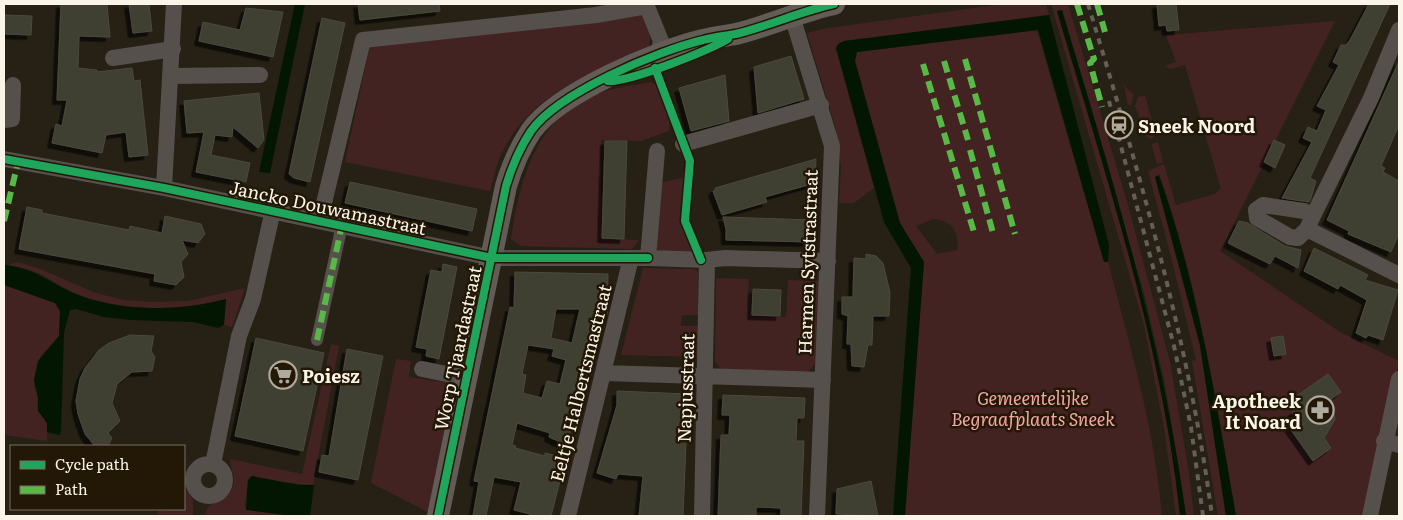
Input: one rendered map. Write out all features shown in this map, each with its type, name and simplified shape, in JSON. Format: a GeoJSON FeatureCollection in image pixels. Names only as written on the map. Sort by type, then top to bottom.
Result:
{"type":"FeatureCollection","features":[{"type":"Feature","properties":{"kind":"main road","name":"Worp Tjaardastraat"},"geometry":{"type":"LineString","coordinates":[[438,516],[506,186],[514,160],[532,130],[552,110],[578,92],[603,81],[616,81],[656,62],[711,48],[736,34],[834,4]]}},
{"type":"Feature","properties":{"kind":"street"},"geometry":{"type":"LineString","coordinates":[[164,188],[174,4]]}},
{"type":"Feature","properties":{"kind":"street"},"geometry":{"type":"LineString","coordinates":[[320,220],[363,40],[596,15],[647,5],[661,42],[656,62]]}},
{"type":"Feature","properties":{"kind":"street","name":"Harmen Sytstrastraat"},"geometry":{"type":"LineString","coordinates":[[792,16],[821,105],[832,146],[817,516]]}},
{"type":"Feature","properties":{"kind":"street"},"geometry":{"type":"LineString","coordinates":[[1397,269],[1310,222],[1371,98],[1399,30]]}},
{"type":"Feature","properties":{"kind":"street"},"geometry":{"type":"LineString","coordinates":[[113,58],[173,50]]}},
{"type":"Feature","properties":{"kind":"street"},"geometry":{"type":"LineString","coordinates":[[171,76],[260,75]]}},
{"type":"Feature","properties":{"kind":"street"},"geometry":{"type":"LineString","coordinates":[[4,120],[12,119],[13,85]]}},
{"type":"Feature","properties":{"kind":"street"},"geometry":{"type":"LineString","coordinates":[[683,144],[821,105]]}},
{"type":"Feature","properties":{"kind":"street"},"geometry":{"type":"LineString","coordinates":[[657,151],[648,258],[828,261]]}},
{"type":"Feature","properties":{"kind":"street","name":"Jancko Douwamastraat"},"geometry":{"type":"LineString","coordinates":[[4,159],[273,210],[492,258],[648,258]]}},
{"type":"Feature","properties":{"kind":"street","name":"Jancko Douwamastraat"},"geometry":{"type":"LineString","coordinates":[[213,464],[239,336],[253,299],[273,210]]}},
{"type":"Feature","properties":{"kind":"street"},"geometry":{"type":"LineString","coordinates":[[317,340],[342,225]]}},
{"type":"Feature","properties":{"kind":"street","name":"Eeltje Halbertsmastraat"},"geometry":{"type":"LineString","coordinates":[[568,516],[631,258]]}},
{"type":"Feature","properties":{"kind":"street","name":"Napjusstraat"},"geometry":{"type":"LineString","coordinates":[[702,516],[708,260]]}},
{"type":"Feature","properties":{"kind":"street","name":"Worp Tjaardastraat"},"geometry":{"type":"LineString","coordinates":[[422,369],[466,378]]}},
{"type":"Feature","properties":{"kind":"street"},"geometry":{"type":"LineString","coordinates":[[604,373],[823,380]]}},
{"type":"Feature","properties":{"kind":"street"},"geometry":{"type":"LineString","coordinates":[[1370,516],[1392,443],[1399,379]]}},
{"type":"Feature","properties":{"kind":"green space"},"geometry":{"type":"Polygon","coordinates":[[[1003,4],[1046,4],[1049,15],[844,41],[836,48],[874,188],[854,203],[839,203],[841,168],[836,129],[807,33],[828,28],[1003,4]]]}},
{"type":"Feature","properties":{"kind":"green space"},"geometry":{"type":"Polygon","coordinates":[[[1051,4],[1068,4],[1128,205],[1170,362],[1189,473],[1194,516],[1186,516],[1165,384],[1145,297],[1061,10],[1057,11],[1113,199],[1146,324],[1172,451],[1180,516],[1176,516],[1165,434],[1144,325],[1051,4]]]}},
{"type":"Feature","properties":{"kind":"green space"},"geometry":{"type":"Polygon","coordinates":[[[643,9],[651,31],[649,47],[564,88],[528,116],[513,134],[501,155],[490,191],[345,162],[370,44],[643,9]]]}},
{"type":"Feature","properties":{"kind":"green space"},"geometry":{"type":"Polygon","coordinates":[[[1335,21],[1220,251],[1340,332],[1399,361],[1366,516],[1236,516],[1205,344],[1185,259],[1159,175],[1155,177],[1200,346],[1226,516],[1218,516],[1192,361],[1196,360],[1148,171],[1164,164],[1176,205],[1215,194],[1220,189],[1220,186],[1185,65],[1171,69],[1166,67],[1176,62],[1166,35],[1335,21]]]}},
{"type":"Feature","properties":{"kind":"green space","name":"Gemeentelijke Begraafplaats Sneek"},"geometry":{"type":"Polygon","coordinates":[[[1037,30],[1104,262],[1108,262],[1133,357],[1154,452],[1162,516],[905,516],[924,262],[900,223],[855,61],[857,52],[1037,30]],[[933,219],[916,226],[937,254],[957,250],[956,233],[950,225],[933,219]]]}},
{"type":"Feature","properties":{"kind":"green space"},"geometry":{"type":"Polygon","coordinates":[[[1123,81],[1126,88],[1134,94],[1131,105],[1128,105],[1123,81]]]}},
{"type":"Feature","properties":{"kind":"green space"},"geometry":{"type":"Polygon","coordinates":[[[651,82],[658,85],[670,120],[669,131],[641,141],[601,140],[601,238],[638,240],[632,249],[521,246],[511,239],[526,172],[535,151],[547,132],[561,116],[580,102],[602,92],[651,82]]]}},
{"type":"Feature","properties":{"kind":"green space"},"geometry":{"type":"Polygon","coordinates":[[[1145,95],[1156,135],[1150,139],[1142,133],[1144,130],[1135,106],[1138,97],[1145,95]]]}},
{"type":"Feature","properties":{"kind":"green space"},"geometry":{"type":"Polygon","coordinates":[[[1158,142],[1163,162],[1157,164],[1152,144],[1158,142]]]}},
{"type":"Feature","properties":{"kind":"green space"},"geometry":{"type":"Polygon","coordinates":[[[685,177],[682,217],[686,234],[695,254],[658,254],[656,244],[660,183],[685,177]]]}},
{"type":"Feature","properties":{"kind":"green space"},"geometry":{"type":"Polygon","coordinates":[[[17,262],[38,268],[96,293],[124,300],[151,302],[188,301],[245,288],[232,327],[224,325],[226,300],[172,308],[117,305],[76,294],[31,270],[8,265],[17,262]]]}},
{"type":"Feature","properties":{"kind":"green space"},"geometry":{"type":"Polygon","coordinates":[[[643,268],[693,269],[698,271],[698,315],[682,315],[681,326],[698,326],[697,357],[621,355],[643,268]]]}},
{"type":"Feature","properties":{"kind":"green space"},"geometry":{"type":"Polygon","coordinates":[[[716,278],[749,279],[748,293],[752,294],[752,316],[786,317],[788,280],[818,281],[815,364],[808,372],[721,369],[715,361],[716,278]]]}},
{"type":"Feature","properties":{"kind":"green space"},"geometry":{"type":"Polygon","coordinates":[[[4,285],[55,303],[60,311],[59,336],[41,356],[34,385],[38,398],[37,405],[47,423],[47,441],[4,435],[4,285]]]}},
{"type":"Feature","properties":{"kind":"green space"},"geometry":{"type":"Polygon","coordinates":[[[331,344],[339,346],[313,485],[248,480],[245,507],[292,516],[205,516],[209,507],[227,496],[233,486],[234,479],[230,459],[302,474],[331,344]]]}},
{"type":"Feature","properties":{"kind":"green space"},"geometry":{"type":"Polygon","coordinates":[[[396,359],[411,361],[409,377],[457,384],[430,513],[371,483],[396,359]]]}},
{"type":"Feature","properties":{"kind":"green space"},"geometry":{"type":"Polygon","coordinates":[[[185,488],[193,500],[193,516],[157,516],[158,511],[185,510],[185,488]]]}},
{"type":"Feature","properties":{"kind":"shaded area"},"geometry":{"type":"Polygon","coordinates":[[[295,4],[305,4],[270,173],[259,172],[295,4]]]}},
{"type":"Feature","properties":{"kind":"shaded area"},"geometry":{"type":"Polygon","coordinates":[[[1062,10],[1117,198],[1150,324],[1176,451],[1186,516],[1180,516],[1172,451],[1146,324],[1113,198],[1057,11],[1062,10]]]}},
{"type":"Feature","properties":{"kind":"shaded area"},"geometry":{"type":"Polygon","coordinates":[[[1049,15],[1109,245],[1108,262],[1104,262],[1038,30],[857,52],[855,61],[900,223],[924,262],[905,516],[893,516],[911,268],[884,222],[836,48],[838,44],[844,41],[1049,15]]]}},
{"type":"Feature","properties":{"kind":"shaded area"},"geometry":{"type":"Polygon","coordinates":[[[1159,175],[1185,259],[1205,344],[1236,516],[1226,516],[1200,345],[1155,177],[1159,175]]]}},
{"type":"Feature","properties":{"kind":"shaded area"},"geometry":{"type":"Polygon","coordinates":[[[4,265],[15,266],[35,273],[81,296],[116,305],[172,308],[226,299],[224,325],[218,328],[193,322],[131,320],[104,317],[76,309],[70,310],[64,333],[61,431],[60,435],[47,432],[47,423],[38,411],[38,398],[34,380],[38,361],[59,336],[60,311],[55,303],[4,285],[4,265]]]}},
{"type":"Feature","properties":{"kind":"shaded area"},"geometry":{"type":"Polygon","coordinates":[[[252,476],[300,485],[314,485],[310,516],[292,516],[246,510],[248,480],[252,476]]]}},
{"type":"Feature","properties":{"kind":"building"},"geometry":{"type":"Polygon","coordinates":[[[61,4],[107,4],[110,37],[79,36],[78,68],[97,70],[97,72],[132,68],[134,81],[140,80],[148,155],[129,157],[126,132],[106,135],[102,153],[52,143],[56,124],[62,126],[67,100],[57,100],[61,4]]]}},
{"type":"Feature","properties":{"kind":"building"},"geometry":{"type":"Polygon","coordinates":[[[129,4],[149,4],[152,31],[133,33],[129,4]]]}},
{"type":"Feature","properties":{"kind":"building"},"geometry":{"type":"Polygon","coordinates":[[[358,4],[439,4],[440,11],[360,20],[358,4]]]}},
{"type":"Feature","properties":{"kind":"building"},"geometry":{"type":"Polygon","coordinates":[[[1157,4],[1176,4],[1179,30],[1167,31],[1166,25],[1159,26],[1157,4]]]}},
{"type":"Feature","properties":{"kind":"building"},"geometry":{"type":"Polygon","coordinates":[[[1369,4],[1390,4],[1310,178],[1316,181],[1311,198],[1309,202],[1282,198],[1312,142],[1303,138],[1308,127],[1317,131],[1326,110],[1317,106],[1339,65],[1333,62],[1341,45],[1346,45],[1350,40],[1369,4]]]}},
{"type":"Feature","properties":{"kind":"building"},"geometry":{"type":"Polygon","coordinates":[[[246,8],[283,12],[273,57],[199,41],[203,22],[240,30],[246,8]]]}},
{"type":"Feature","properties":{"kind":"building"},"geometry":{"type":"Polygon","coordinates":[[[4,15],[32,16],[31,35],[4,34],[4,15]]]}},
{"type":"Feature","properties":{"kind":"building"},"geometry":{"type":"Polygon","coordinates":[[[322,18],[345,23],[310,182],[294,178],[289,174],[322,18]]]}},
{"type":"Feature","properties":{"kind":"building"},"geometry":{"type":"Polygon","coordinates":[[[791,56],[804,99],[758,113],[754,67],[791,56]]]}},
{"type":"Feature","properties":{"kind":"building"},"geometry":{"type":"Polygon","coordinates":[[[1399,61],[1399,125],[1381,166],[1385,168],[1383,172],[1399,181],[1399,233],[1391,252],[1348,234],[1349,231],[1327,220],[1399,61]]]}},
{"type":"Feature","properties":{"kind":"building"},"geometry":{"type":"Polygon","coordinates":[[[725,75],[729,121],[691,131],[679,88],[725,75]]]}},
{"type":"Feature","properties":{"kind":"building"},"geometry":{"type":"Polygon","coordinates":[[[259,93],[264,140],[258,148],[233,127],[232,137],[215,135],[211,155],[250,163],[246,182],[196,172],[204,132],[187,133],[184,101],[259,93]]]}},
{"type":"Feature","properties":{"kind":"building"},"geometry":{"type":"Polygon","coordinates":[[[1274,140],[1285,145],[1275,168],[1264,162],[1274,140]]]}},
{"type":"Feature","properties":{"kind":"building"},"geometry":{"type":"Polygon","coordinates":[[[605,141],[627,141],[624,239],[602,238],[605,141]]]}},
{"type":"Feature","properties":{"kind":"building"},"geometry":{"type":"Polygon","coordinates":[[[816,159],[815,183],[765,197],[767,202],[722,215],[713,191],[715,191],[715,188],[816,159]]]}},
{"type":"Feature","properties":{"kind":"building"},"geometry":{"type":"Polygon","coordinates":[[[350,182],[477,209],[472,231],[345,203],[350,182]]]}},
{"type":"Feature","properties":{"kind":"building"},"geometry":{"type":"Polygon","coordinates":[[[27,207],[42,210],[42,213],[129,230],[130,226],[162,233],[165,216],[201,224],[205,234],[198,243],[182,240],[188,254],[181,262],[184,277],[176,285],[154,281],[155,274],[19,249],[27,207]]]}},
{"type":"Feature","properties":{"kind":"building"},"geometry":{"type":"Polygon","coordinates":[[[723,217],[814,220],[813,242],[726,240],[723,217]]]}},
{"type":"Feature","properties":{"kind":"building"},"geometry":{"type":"Polygon","coordinates":[[[1239,221],[1248,223],[1285,246],[1301,250],[1298,268],[1275,256],[1270,264],[1228,243],[1239,221]]]}},
{"type":"Feature","properties":{"kind":"building"},"geometry":{"type":"Polygon","coordinates":[[[1314,248],[1368,275],[1365,280],[1398,290],[1383,340],[1368,335],[1366,338],[1356,333],[1367,300],[1340,285],[1338,289],[1304,271],[1314,248]]]}},
{"type":"Feature","properties":{"kind":"building"},"geometry":{"type":"Polygon","coordinates":[[[866,254],[876,256],[883,263],[890,293],[889,316],[873,316],[872,345],[868,345],[864,367],[852,366],[851,344],[847,344],[848,316],[842,314],[842,297],[853,297],[854,258],[866,259],[866,254]]]}},
{"type":"Feature","properties":{"kind":"building"},"geometry":{"type":"Polygon","coordinates":[[[443,264],[457,267],[439,359],[426,356],[427,349],[416,347],[431,270],[442,272],[443,264]]]}},
{"type":"Feature","properties":{"kind":"building"},"geometry":{"type":"Polygon","coordinates":[[[515,272],[608,274],[607,315],[600,315],[567,445],[549,437],[550,433],[517,423],[512,445],[516,446],[515,448],[545,456],[545,453],[566,458],[551,516],[530,516],[530,514],[514,510],[521,482],[494,477],[486,516],[473,516],[479,482],[474,481],[510,307],[514,308],[515,272]],[[556,309],[551,338],[572,343],[580,309],[556,309]],[[528,345],[522,374],[526,375],[523,393],[542,398],[547,381],[560,384],[566,360],[552,356],[554,349],[528,345]]]}},
{"type":"Feature","properties":{"kind":"building"},"geometry":{"type":"Polygon","coordinates":[[[753,289],[781,290],[780,316],[752,315],[753,289]]]}},
{"type":"Feature","properties":{"kind":"building"},"geometry":{"type":"Polygon","coordinates":[[[130,335],[154,336],[151,351],[155,357],[152,371],[132,372],[117,384],[112,403],[120,421],[108,433],[112,438],[108,445],[94,445],[85,434],[76,401],[80,379],[85,368],[99,350],[109,343],[130,335]]]}},
{"type":"Feature","properties":{"kind":"building"},"geometry":{"type":"Polygon","coordinates":[[[1283,336],[1286,354],[1274,356],[1271,338],[1283,336]]]}},
{"type":"Feature","properties":{"kind":"building"},"geometry":{"type":"Polygon","coordinates":[[[256,338],[324,353],[303,451],[235,436],[256,338]]]}},
{"type":"Feature","properties":{"kind":"building"},"geometry":{"type":"Polygon","coordinates":[[[347,349],[383,356],[358,480],[319,472],[322,455],[329,456],[347,349]]]}},
{"type":"Feature","properties":{"kind":"building"},"geometry":{"type":"Polygon","coordinates":[[[1328,374],[1341,392],[1331,399],[1335,419],[1324,438],[1331,448],[1313,461],[1289,427],[1298,421],[1292,412],[1301,406],[1295,397],[1328,374]]]}},
{"type":"Feature","properties":{"kind":"building"},"geometry":{"type":"Polygon","coordinates":[[[617,391],[688,394],[683,516],[639,516],[643,476],[618,474],[616,479],[597,473],[617,405],[617,391]]]}},
{"type":"Feature","properties":{"kind":"building"},"geometry":{"type":"Polygon","coordinates":[[[723,395],[805,398],[804,418],[797,418],[796,441],[804,441],[801,516],[781,516],[781,508],[756,507],[756,515],[718,516],[721,435],[729,435],[730,415],[722,415],[723,395]]]}},
{"type":"Feature","properties":{"kind":"building"},"geometry":{"type":"Polygon","coordinates":[[[871,481],[878,516],[836,514],[837,489],[871,481]]]}},
{"type":"Feature","properties":{"kind":"railway"},"geometry":{"type":"LineString","coordinates":[[1088,4],[1144,194],[1176,321],[1190,386],[1212,516]]}},
{"type":"Feature","properties":{"kind":"railway"},"geometry":{"type":"LineString","coordinates":[[1109,101],[1174,346],[1191,427],[1203,516]]}},
{"type":"Feature","properties":{"kind":"marked path"},"geometry":{"type":"LineString","coordinates":[[1077,4],[1094,59],[1090,63],[1102,107]]}},
{"type":"Feature","properties":{"kind":"marked path"},"geometry":{"type":"LineString","coordinates":[[1097,4],[1105,32]]}},
{"type":"Feature","properties":{"kind":"marked path"},"geometry":{"type":"LineString","coordinates":[[965,59],[1015,234]]}},
{"type":"Feature","properties":{"kind":"marked path"},"geometry":{"type":"LineString","coordinates":[[944,61],[968,140]]}},
{"type":"Feature","properties":{"kind":"marked path"},"geometry":{"type":"LineString","coordinates":[[923,64],[974,232]]}},
{"type":"Feature","properties":{"kind":"marked path"},"geometry":{"type":"LineString","coordinates":[[970,150],[993,233]]}},
{"type":"Feature","properties":{"kind":"marked path"},"geometry":{"type":"LineString","coordinates":[[4,221],[18,162]]}},
{"type":"Feature","properties":{"kind":"marked path"},"geometry":{"type":"LineString","coordinates":[[317,340],[342,225]]}},
{"type":"Feature","properties":{"kind":"cycle path"},"geometry":{"type":"LineString","coordinates":[[438,516],[506,186],[516,158],[531,131],[544,117],[563,102],[585,88],[635,64],[707,39],[748,31],[834,4]]}},
{"type":"Feature","properties":{"kind":"cycle path"},"geometry":{"type":"LineString","coordinates":[[608,81],[633,77],[687,58],[728,39]]}},
{"type":"Feature","properties":{"kind":"cycle path"},"geometry":{"type":"LineString","coordinates":[[655,68],[690,161],[685,221],[701,260]]}},
{"type":"Feature","properties":{"kind":"cycle path"},"geometry":{"type":"LineString","coordinates":[[4,159],[164,188],[492,258],[648,258]]}},
{"type":"Feature","properties":{"kind":"place","name":"Sneek Noord"},"geometry":{"type":"Point","coordinates":[1119,125]}},
{"type":"Feature","properties":{"kind":"place","name":"Poiesz"},"geometry":{"type":"Point","coordinates":[283,375]}},
{"type":"Feature","properties":{"kind":"place","name":"Apotheek It Noard"},"geometry":{"type":"Point","coordinates":[1320,410]}}]}
